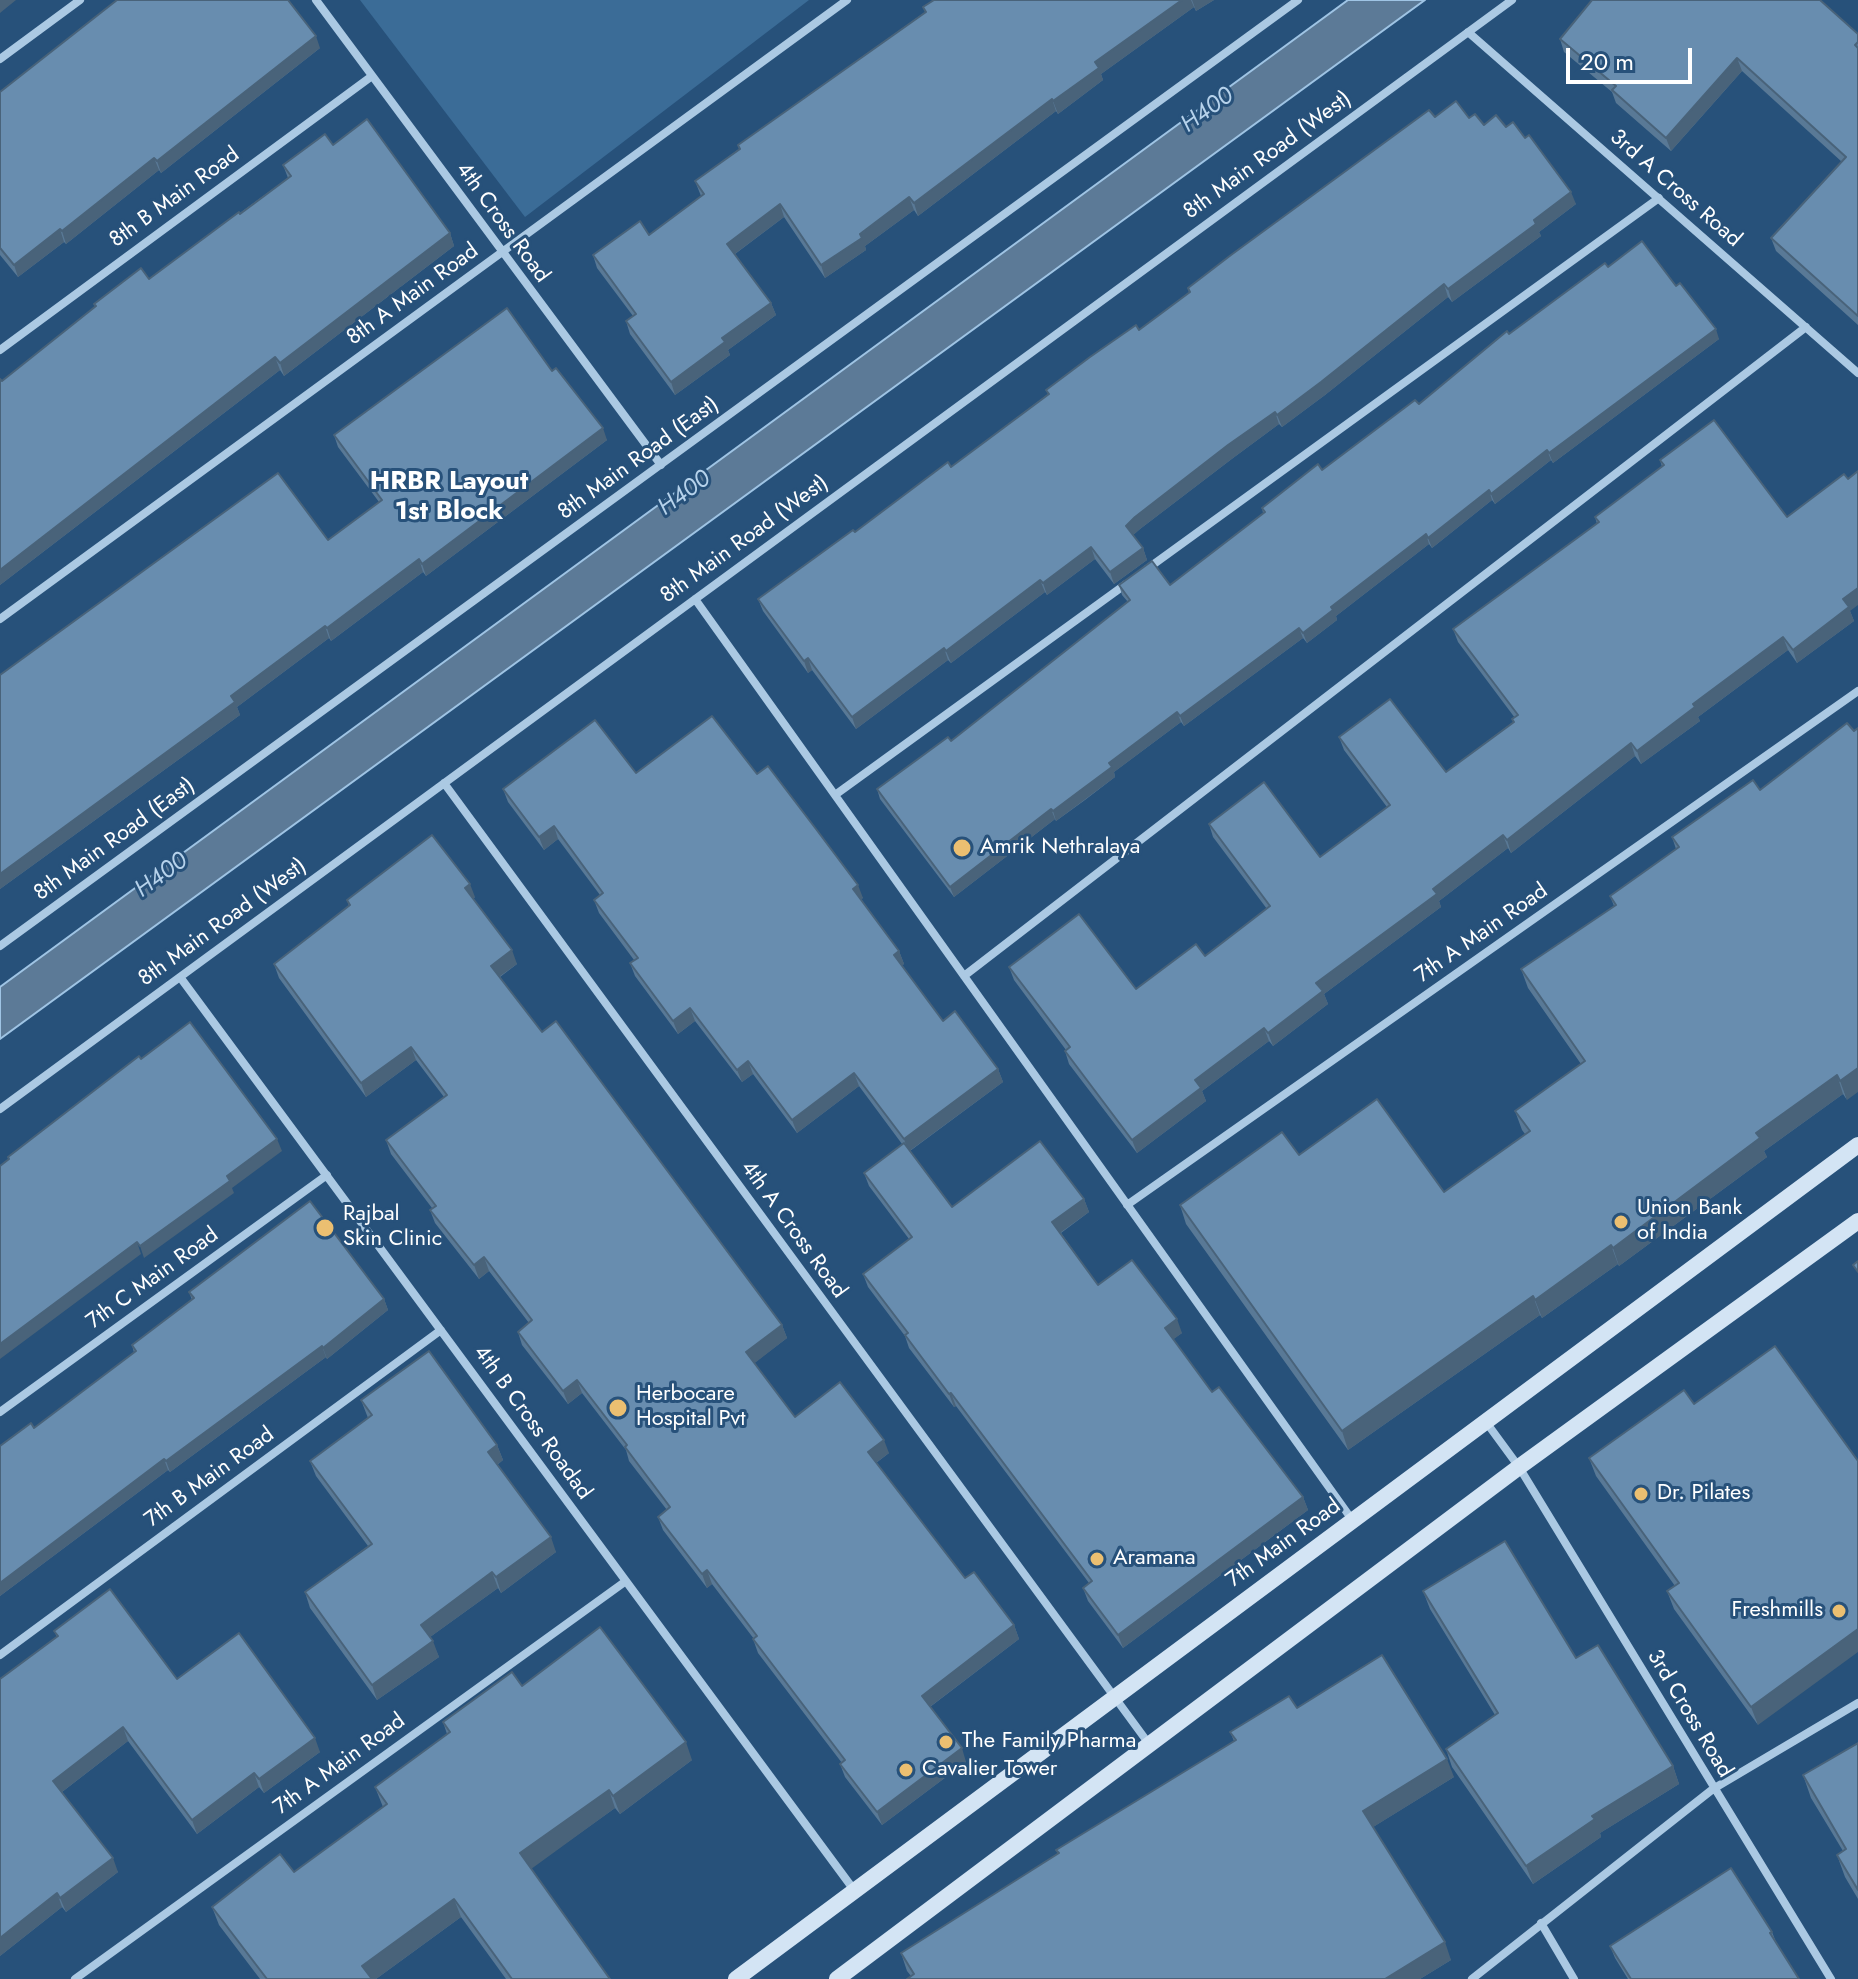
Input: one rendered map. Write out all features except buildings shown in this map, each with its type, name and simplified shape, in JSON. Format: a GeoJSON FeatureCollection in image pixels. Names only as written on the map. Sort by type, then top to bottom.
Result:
{"type":"FeatureCollection","features":[{"type":"Feature","properties":{"kind":"main road","name":"7th Main Road"},"geometry":{"type":"LineString","coordinates":[[736,1979],[1858,1145]]}},
{"type":"Feature","properties":{"kind":"main road"},"geometry":{"type":"LineString","coordinates":[[837,1979],[1519,1467],[1858,1221]]}},
{"type":"Feature","properties":{"kind":"street"},"geometry":{"type":"LineString","coordinates":[[0,59],[80,0]]}},
{"type":"Feature","properties":{"kind":"street","name":"4th Cross Road"},"geometry":{"type":"LineString","coordinates":[[316,0],[661,465]]}},
{"type":"Feature","properties":{"kind":"street","name":"8th A Main Road"},"geometry":{"type":"LineString","coordinates":[[0,619],[847,0]]}},
{"type":"Feature","properties":{"kind":"street","name":"8th Main Road (East)"},"geometry":{"type":"LineString","coordinates":[[0,946],[1298,0]]}},
{"type":"Feature","properties":{"kind":"street","name":"8th Main Road (West)"},"geometry":{"type":"LineString","coordinates":[[0,1109],[1512,0]]}},
{"type":"Feature","properties":{"kind":"street","name":"3rd A Cross Road"},"geometry":{"type":"LineString","coordinates":[[1468,32],[1858,373]]}},
{"type":"Feature","properties":{"kind":"street","name":"8th B Main Road"},"geometry":{"type":"LineString","coordinates":[[0,350],[372,76]]}},
{"type":"Feature","properties":{"kind":"street"},"geometry":{"type":"LineString","coordinates":[[1144,571],[1659,198]]}},
{"type":"Feature","properties":{"kind":"street"},"geometry":{"type":"LineString","coordinates":[[964,976],[1806,327]]}},
{"type":"Feature","properties":{"kind":"street"},"geometry":{"type":"LineString","coordinates":[[835,795],[1131,581]]}},
{"type":"Feature","properties":{"kind":"street"},"geometry":{"type":"LineString","coordinates":[[695,599],[1353,1521]]}},
{"type":"Feature","properties":{"kind":"street","name":"7th A Main Road"},"geometry":{"type":"LineString","coordinates":[[1127,1205],[1858,691]]}},
{"type":"Feature","properties":{"kind":"street","name":"4th A Cross Road"},"geometry":{"type":"LineString","coordinates":[[444,783],[1149,1744]]}},
{"type":"Feature","properties":{"kind":"street","name":"4th B Cross Roadad"},"geometry":{"type":"LineString","coordinates":[[180,977],[854,1890]]}},
{"type":"Feature","properties":{"kind":"street","name":"7th C Main Road"},"geometry":{"type":"LineString","coordinates":[[0,1412],[327,1175]]}},
{"type":"Feature","properties":{"kind":"street","name":"7th B Main Road"},"geometry":{"type":"LineString","coordinates":[[0,1655],[441,1330]]}},
{"type":"Feature","properties":{"kind":"street","name":"3rd Cross Road"},"geometry":{"type":"LineString","coordinates":[[1486,1422],[1519,1467],[1831,1979]]}},
{"type":"Feature","properties":{"kind":"street","name":"7th A Main Road"},"geometry":{"type":"LineString","coordinates":[[75,1979],[626,1581]]}},
{"type":"Feature","properties":{"kind":"street"},"geometry":{"type":"LineString","coordinates":[[1472,1979],[1713,1789],[1858,1703]]}},
{"type":"Feature","properties":{"kind":"street"},"geometry":{"type":"LineString","coordinates":[[1541,1923],[1574,1979]]}},
{"type":"Feature","properties":{"kind":"shaded area"},"geometry":{"type":"Polygon","coordinates":[[[360,0],[809,0],[525,217],[360,0]]]}},
{"type":"Feature","properties":{"kind":"water","name":"H400"},"geometry":{"type":"Polygon","coordinates":[[[1348,0],[1425,0],[0,1039],[0,987],[1348,0]]]}},
{"type":"Feature","properties":{"kind":"place","name":"Amrik Nethralaya"},"geometry":{"type":"Point","coordinates":[962,848]}},
{"type":"Feature","properties":{"kind":"place","name":"Union Bank of India"},"geometry":{"type":"Point","coordinates":[1621,1222]}},
{"type":"Feature","properties":{"kind":"place","name":"Rajbal Skin Clinic"},"geometry":{"type":"Point","coordinates":[325,1228]}},
{"type":"Feature","properties":{"kind":"place","name":"Herbocare Hospital Pvt"},"geometry":{"type":"Point","coordinates":[618,1408]}},
{"type":"Feature","properties":{"kind":"place","name":"Dr. Pilates"},"geometry":{"type":"Point","coordinates":[1641,1494]}},
{"type":"Feature","properties":{"kind":"place","name":"Aramana"},"geometry":{"type":"Point","coordinates":[1097,1559]}},
{"type":"Feature","properties":{"kind":"place","name":"Freshmills"},"geometry":{"type":"Point","coordinates":[1839,1611]}},
{"type":"Feature","properties":{"kind":"place","name":"The Family Pharma"},"geometry":{"type":"Point","coordinates":[946,1742]}},
{"type":"Feature","properties":{"kind":"place","name":"Cavalier Tower"},"geometry":{"type":"Point","coordinates":[906,1770]}},
{"type":"Feature","properties":{"kind":"district","name":"HRBR Layout 1st Block"},"geometry":{"type":"Point","coordinates":[449,498]}}]}
